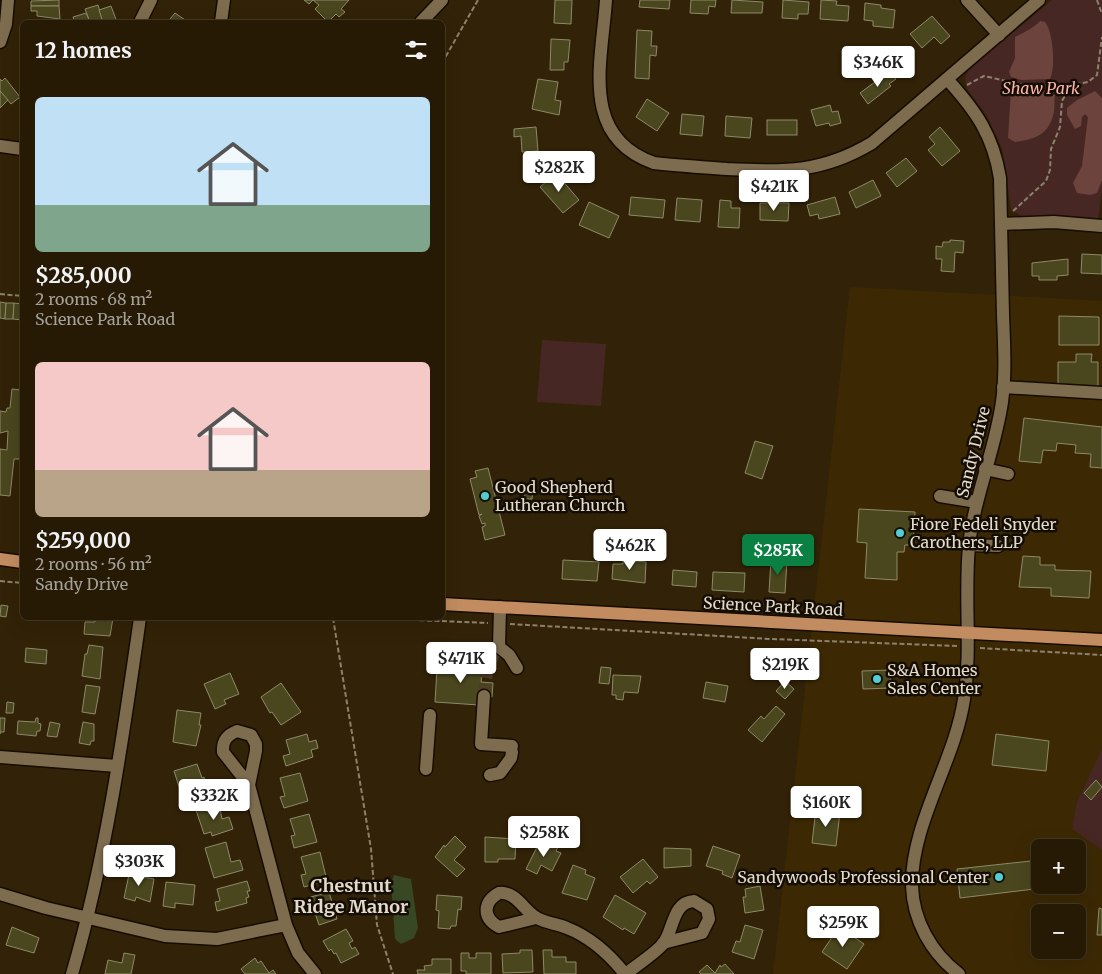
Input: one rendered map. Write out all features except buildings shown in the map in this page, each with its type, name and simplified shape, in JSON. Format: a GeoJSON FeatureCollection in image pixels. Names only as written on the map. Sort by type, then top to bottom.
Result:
{"type":"FeatureCollection","features":[{"type":"Feature","properties":{"kind":"main road"},"geometry":{"type":"LineString","coordinates":[[0,559],[20,562]]}},
{"type":"Feature","properties":{"kind":"main road","name":"Science Park Road"},"geometry":{"type":"LineString","coordinates":[[445,604],[1102,640]]}},
{"type":"Feature","properties":{"kind":"street"},"geometry":{"type":"LineString","coordinates":[[0,42],[6,24],[8,0]]}},
{"type":"Feature","properties":{"kind":"street"},"geometry":{"type":"LineString","coordinates":[[141,20],[151,0]]}},
{"type":"Feature","properties":{"kind":"street"},"geometry":{"type":"LineString","coordinates":[[221,20],[224,0]]}},
{"type":"Feature","properties":{"kind":"street"},"geometry":{"type":"LineString","coordinates":[[423,20],[442,0]]}},
{"type":"Feature","properties":{"kind":"street"},"geometry":{"type":"LineString","coordinates":[[606,0],[599,89],[604,117],[619,142],[641,158],[654,163],[773,172],[811,168],[832,163],[872,143],[1039,0]]}},
{"type":"Feature","properties":{"kind":"street"},"geometry":{"type":"LineString","coordinates":[[967,0],[999,35]]}},
{"type":"Feature","properties":{"kind":"street","name":"Sandy Drive"},"geometry":{"type":"LineString","coordinates":[[948,79],[980,118],[996,156],[1000,178],[1001,224],[1003,387],[999,418],[977,502],[969,545],[968,673],[960,718],[921,832],[912,874],[915,907],[926,936],[937,953],[959,974]]}},
{"type":"Feature","properties":{"kind":"street"},"geometry":{"type":"LineString","coordinates":[[0,146],[20,149]]}},
{"type":"Feature","properties":{"kind":"street"},"geometry":{"type":"LineString","coordinates":[[1001,224],[1054,222],[1102,226]]}},
{"type":"Feature","properties":{"kind":"street"},"geometry":{"type":"LineString","coordinates":[[1003,387],[1102,393]]}},
{"type":"Feature","properties":{"kind":"street"},"geometry":{"type":"LineString","coordinates":[[985,469],[1008,474]]}},
{"type":"Feature","properties":{"kind":"street"},"geometry":{"type":"LineString","coordinates":[[940,496],[977,502]]}},
{"type":"Feature","properties":{"kind":"street"},"geometry":{"type":"LineString","coordinates":[[969,545],[998,546]]}},
{"type":"Feature","properties":{"kind":"street"},"geometry":{"type":"LineString","coordinates":[[500,607],[499,647],[509,655],[517,668]]}},
{"type":"Feature","properties":{"kind":"street"},"geometry":{"type":"LineString","coordinates":[[72,974],[88,918],[117,766],[140,620]]}},
{"type":"Feature","properties":{"kind":"street"},"geometry":{"type":"LineString","coordinates":[[484,696],[481,744],[512,749],[511,758],[500,773],[490,774]]}},
{"type":"Feature","properties":{"kind":"street"},"geometry":{"type":"LineString","coordinates":[[426,769],[430,715]]}},
{"type":"Feature","properties":{"kind":"street"},"geometry":{"type":"LineString","coordinates":[[0,757],[117,766]]}},
{"type":"Feature","properties":{"kind":"street"},"geometry":{"type":"LineString","coordinates":[[248,784],[286,925],[298,953],[315,974]]}},
{"type":"Feature","properties":{"kind":"street"},"geometry":{"type":"LineString","coordinates":[[0,894],[164,936],[217,939],[240,936],[286,925]]}},
{"type":"Feature","properties":{"kind":"street"},"geometry":{"type":"LineString","coordinates":[[536,918],[569,929],[584,938],[600,948],[626,974],[664,943]]}},
{"type":"Feature","properties":{"kind":"path"},"geometry":{"type":"LineString","coordinates":[[445,59],[478,0]]}},
{"type":"Feature","properties":{"kind":"path"},"geometry":{"type":"LineString","coordinates":[[1097,0],[1102,14]]}},
{"type":"Feature","properties":{"kind":"path"},"geometry":{"type":"LineString","coordinates":[[957,89],[984,76],[1024,85],[1068,86],[1088,82],[1097,75],[1102,37]]}},
{"type":"Feature","properties":{"kind":"path"},"geometry":{"type":"LineString","coordinates":[[1001,224],[1046,181],[1050,170],[1050,149],[1060,126],[1062,101],[1068,86]]}},
{"type":"Feature","properties":{"kind":"path"},"geometry":{"type":"LineString","coordinates":[[0,294],[20,296]]}},
{"type":"Feature","properties":{"kind":"path"},"geometry":{"type":"LineString","coordinates":[[0,582],[20,583]]}},
{"type":"Feature","properties":{"kind":"path"},"geometry":{"type":"LineString","coordinates":[[333,620],[371,848],[377,925],[393,974]]}},
{"type":"Feature","properties":{"kind":"path"},"geometry":{"type":"LineString","coordinates":[[387,620],[500,623],[771,639],[968,647],[1102,655]]}},
{"type":"Feature","properties":{"kind":"shaded area"},"geometry":{"type":"Polygon","coordinates":[[[1040,21],[1045,22],[1048,27],[1052,41],[1053,67],[1050,79],[1021,80],[1011,77],[1009,72],[1015,58],[1015,37],[1032,28],[1040,21]]]}},
{"type":"Feature","properties":{"kind":"shaded area"},"geometry":{"type":"Polygon","coordinates":[[[1016,88],[1044,91],[1055,95],[1052,119],[1046,130],[1036,137],[1015,142],[1008,138],[1011,90],[1016,88]]]}},
{"type":"Feature","properties":{"kind":"shaded area"},"geometry":{"type":"Polygon","coordinates":[[[1095,91],[1102,98],[1102,180],[1097,193],[1090,195],[1077,193],[1073,183],[1082,166],[1088,117],[1085,114],[1082,117],[1081,126],[1075,129],[1067,115],[1067,108],[1077,100],[1095,91]]]}},
{"type":"Feature","properties":{"kind":"shaded area"},"geometry":{"type":"Polygon","coordinates":[[[850,287],[1102,301],[1102,974],[773,974],[850,287]]]}},
{"type":"Feature","properties":{"kind":"shaded area"},"geometry":{"type":"Polygon","coordinates":[[[394,875],[411,879],[418,928],[414,938],[401,944],[395,939],[391,883],[394,875]]]}},
{"type":"Feature","properties":{"kind":"green space","name":"Shaw Park"},"geometry":{"type":"Polygon","coordinates":[[[1052,0],[1102,0],[1102,189],[1098,219],[1021,216],[1011,209],[1002,149],[987,116],[967,89],[965,78],[969,70],[1052,0]]]}},
{"type":"Feature","properties":{"kind":"green space"},"geometry":{"type":"Polygon","coordinates":[[[542,340],[606,344],[601,406],[537,402],[542,340]]]}},
{"type":"Feature","properties":{"kind":"green space"},"geometry":{"type":"Polygon","coordinates":[[[1102,749],[1102,850],[1072,829],[1077,802],[1102,749]]]}},
{"type":"Feature","properties":{"kind":"tunnel"},"geometry":{"type":"LineString","coordinates":[[484,696],[488,670],[499,647]]}},
{"type":"Feature","properties":{"kind":"place","name":"Good Shepherd Lutheran Church"},"geometry":{"type":"Point","coordinates":[485,496]}},
{"type":"Feature","properties":{"kind":"place","name":"Fiore Fedeli Snyder Carothers, LLP"},"geometry":{"type":"Point","coordinates":[900,533]}},
{"type":"Feature","properties":{"kind":"place","name":"S&A Homes Sales Center"},"geometry":{"type":"Point","coordinates":[877,679]}},
{"type":"Feature","properties":{"kind":"place","name":"Sandywoods Professional Center"},"geometry":{"type":"Point","coordinates":[999,877]}},
{"type":"Feature","properties":{"kind":"district","name":"Chestnut Ridge Manor"},"geometry":{"type":"Point","coordinates":[351,895]}}]}
